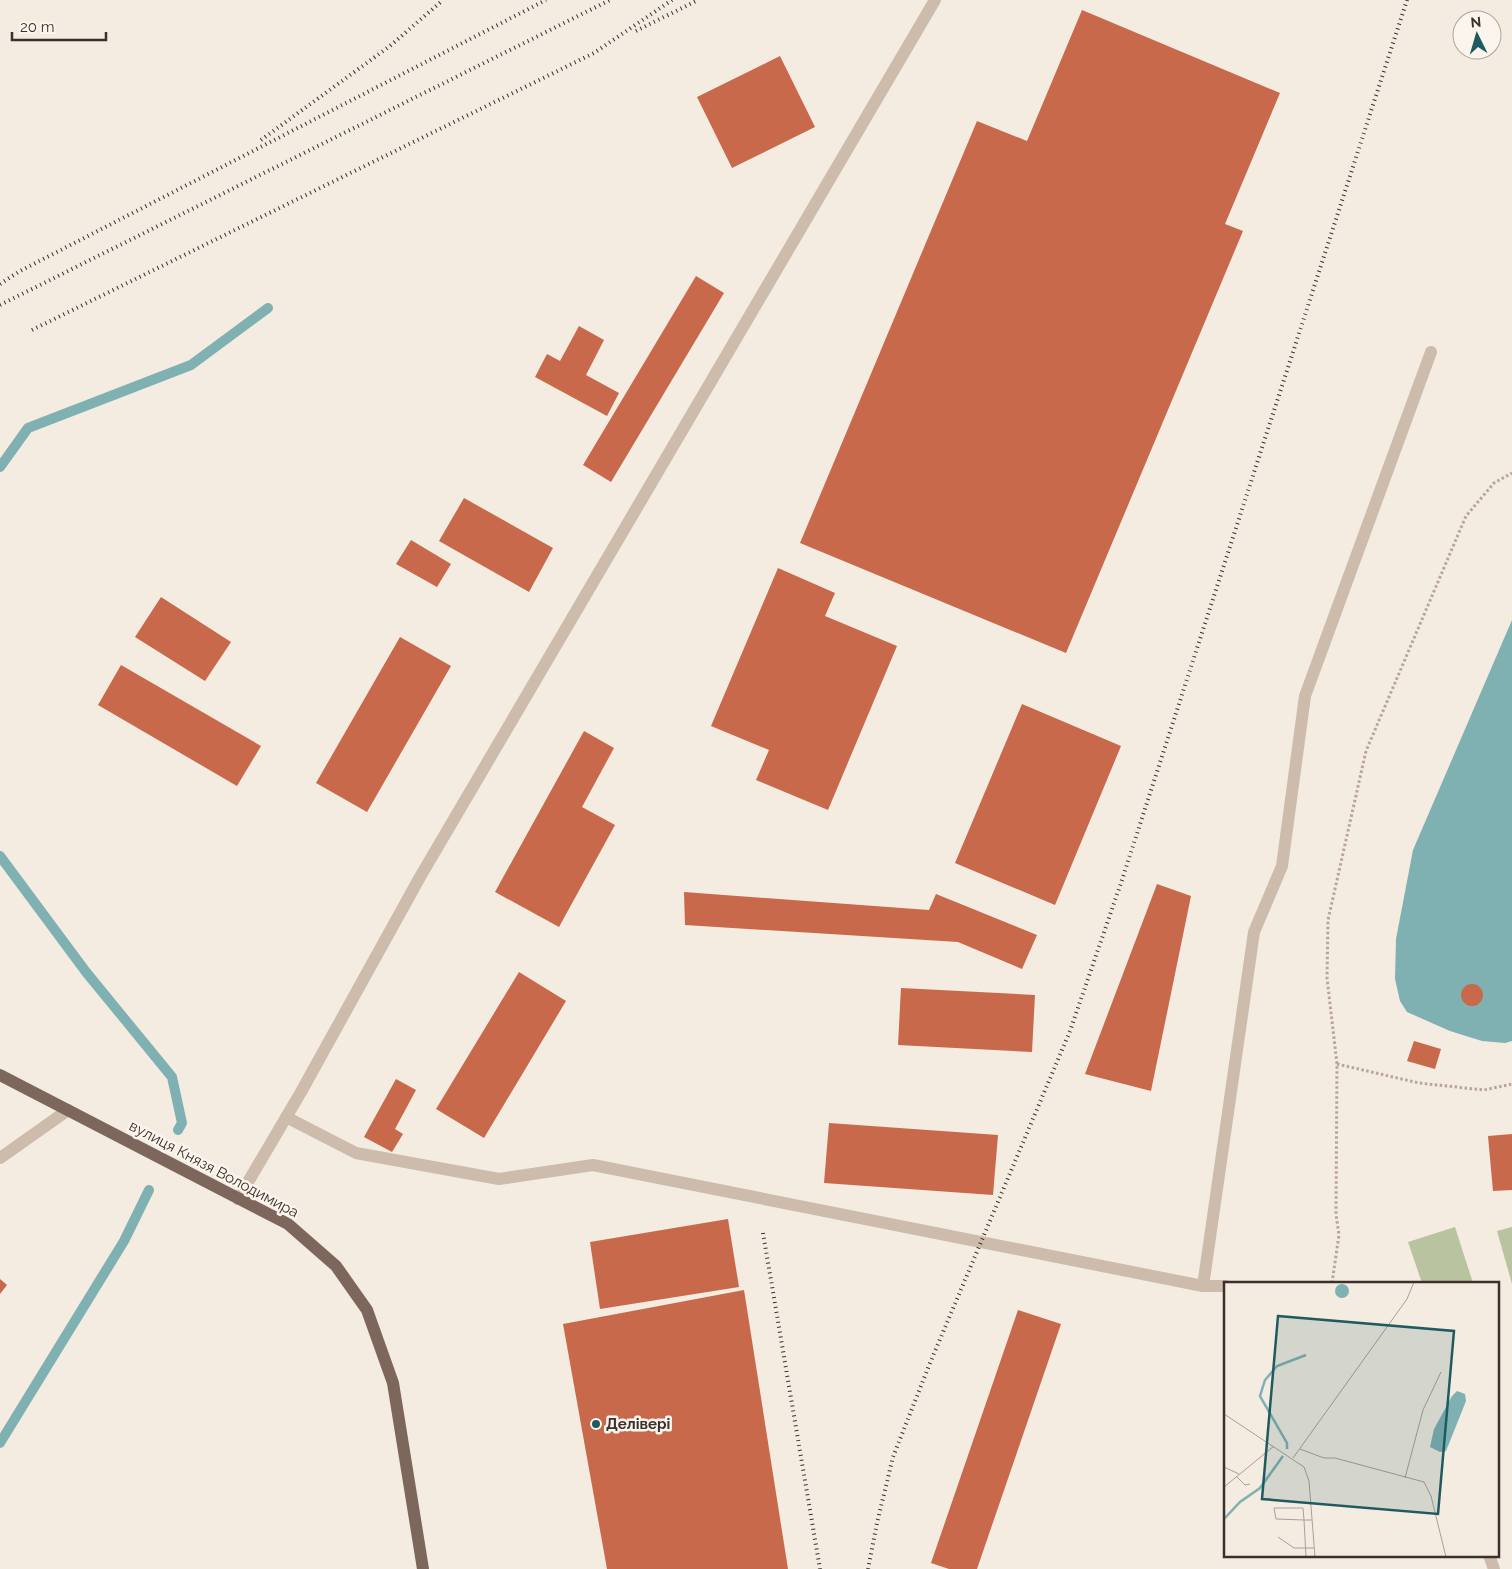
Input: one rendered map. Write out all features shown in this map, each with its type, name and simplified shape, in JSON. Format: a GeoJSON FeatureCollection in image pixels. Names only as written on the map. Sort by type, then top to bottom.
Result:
{"type":"FeatureCollection","features":[{"type":"Feature","properties":{"kind":"main road","name":"вулиця Князя Володимира"},"geometry":{"type":"LineString","coordinates":[[0,1075],[288,1224],[336,1266],[366,1310],[393,1383],[422,1569]]}},
{"type":"Feature","properties":{"kind":"lane"},"geometry":{"type":"LineString","coordinates":[[238,1199],[420,877],[935,0]]}},
{"type":"Feature","properties":{"kind":"lane"},"geometry":{"type":"LineString","coordinates":[[1203,1286],[1254,932],[1282,866],[1305,696],[1432,352]]}},
{"type":"Feature","properties":{"kind":"lane"},"geometry":{"type":"LineString","coordinates":[[0,1158],[68,1110]]}},
{"type":"Feature","properties":{"kind":"lane"},"geometry":{"type":"LineString","coordinates":[[286,1117],[356,1153],[499,1179],[593,1166],[1203,1286],[1224,1286]]}},
{"type":"Feature","properties":{"kind":"lane"},"geometry":{"type":"LineString","coordinates":[[1489,1556],[1494,1569]]}},
{"type":"Feature","properties":{"kind":"path"},"geometry":{"type":"LineString","coordinates":[[1332,1282],[1339,1235],[1336,1204],[1337,1064],[1327,978],[1328,920],[1366,751],[1466,516],[1494,483],[1512,474]]}},
{"type":"Feature","properties":{"kind":"path"},"geometry":{"type":"LineString","coordinates":[[1337,1064],[1418,1083],[1484,1090],[1512,1084]]}},
{"type":"Feature","properties":{"kind":"green space"},"geometry":{"type":"Polygon","coordinates":[[[1455,1227],[1473,1282],[1422,1282],[1408,1242],[1455,1227]]]}},
{"type":"Feature","properties":{"kind":"green space"},"geometry":{"type":"Polygon","coordinates":[[[1512,1227],[1512,1284],[1497,1231],[1512,1227]]]}},
{"type":"Feature","properties":{"kind":"water"},"geometry":{"type":"Polygon","coordinates":[[[1512,620],[1512,1041],[1505,1043],[1482,1041],[1450,1031],[1407,1012],[1400,1001],[1395,979],[1396,939],[1413,850],[1512,620]]]}},
{"type":"Feature","properties":{"kind":"building"},"geometry":{"type":"Polygon","coordinates":[[[1082,10],[1280,93],[1225,224],[1243,231],[1066,653],[800,543],[977,121],[1027,141],[1082,10]]]}},
{"type":"Feature","properties":{"kind":"building"},"geometry":{"type":"Polygon","coordinates":[[[780,56],[815,127],[732,168],[697,97],[780,56]]]}},
{"type":"Feature","properties":{"kind":"building"},"geometry":{"type":"Polygon","coordinates":[[[696,276],[724,293],[611,482],[583,465],[696,276]]]}},
{"type":"Feature","properties":{"kind":"building"},"geometry":{"type":"Polygon","coordinates":[[[579,326],[604,340],[586,375],[619,393],[607,416],[535,377],[547,354],[560,361],[579,326]]]}},
{"type":"Feature","properties":{"kind":"building"},"geometry":{"type":"Polygon","coordinates":[[[464,498],[553,548],[529,592],[439,541],[464,498]]]}},
{"type":"Feature","properties":{"kind":"building"},"geometry":{"type":"Polygon","coordinates":[[[411,540],[451,564],[437,587],[396,564],[411,540]]]}},
{"type":"Feature","properties":{"kind":"building"},"geometry":{"type":"Polygon","coordinates":[[[778,568],[835,593],[825,616],[897,646],[828,810],[756,780],[769,750],[711,726],[778,568]]]}},
{"type":"Feature","properties":{"kind":"building"},"geometry":{"type":"Polygon","coordinates":[[[161,597],[231,642],[205,681],[135,637],[161,597]]]}},
{"type":"Feature","properties":{"kind":"building"},"geometry":{"type":"Polygon","coordinates":[[[400,637],[451,666],[367,812],[316,783],[400,637]]]}},
{"type":"Feature","properties":{"kind":"building"},"geometry":{"type":"Polygon","coordinates":[[[121,665],[261,746],[237,786],[98,705],[121,665]]]}},
{"type":"Feature","properties":{"kind":"building"},"geometry":{"type":"Polygon","coordinates":[[[1022,704],[1121,746],[1055,905],[955,863],[1022,704]]]}},
{"type":"Feature","properties":{"kind":"building"},"geometry":{"type":"Polygon","coordinates":[[[584,731],[614,748],[582,807],[615,825],[559,927],[495,892],[584,731]]]}},
{"type":"Feature","properties":{"kind":"building"},"geometry":{"type":"Polygon","coordinates":[[[1157,884],[1191,896],[1151,1091],[1085,1074],[1157,884]]]}},
{"type":"Feature","properties":{"kind":"building"},"geometry":{"type":"Polygon","coordinates":[[[684,892],[929,910],[936,894],[1037,935],[1022,969],[958,942],[685,925],[684,892]]]}},
{"type":"Feature","properties":{"kind":"building"},"geometry":{"type":"Polygon","coordinates":[[[519,972],[566,1001],[484,1138],[436,1109],[519,972]]]}},
{"type":"Feature","properties":{"kind":"building"},"geometry":{"type":"Polygon","coordinates":[[[1472,984],[1480,987],[1483,995],[1480,1003],[1472,1006],[1464,1003],[1461,995],[1464,987],[1472,984]]]}},
{"type":"Feature","properties":{"kind":"building"},"geometry":{"type":"Polygon","coordinates":[[[901,988],[1035,995],[1032,1052],[898,1045],[901,988]]]}},
{"type":"Feature","properties":{"kind":"building"},"geometry":{"type":"Polygon","coordinates":[[[1414,1041],[1441,1049],[1435,1069],[1407,1061],[1414,1041]]]}},
{"type":"Feature","properties":{"kind":"building"},"geometry":{"type":"Polygon","coordinates":[[[396,1079],[416,1090],[395,1129],[403,1134],[392,1152],[364,1137],[396,1079]]]}},
{"type":"Feature","properties":{"kind":"building"},"geometry":{"type":"Polygon","coordinates":[[[829,1123],[998,1135],[993,1195],[824,1183],[829,1123]]]}},
{"type":"Feature","properties":{"kind":"building"},"geometry":{"type":"Polygon","coordinates":[[[1512,1134],[1512,1190],[1493,1191],[1488,1136],[1512,1134]]]}},
{"type":"Feature","properties":{"kind":"building"},"geometry":{"type":"Polygon","coordinates":[[[728,1219],[739,1287],[600,1309],[590,1242],[728,1219]]]}},
{"type":"Feature","properties":{"kind":"building"},"geometry":{"type":"Polygon","coordinates":[[[0,1279],[7,1285],[0,1294],[0,1279]]]}},
{"type":"Feature","properties":{"kind":"building"},"geometry":{"type":"Polygon","coordinates":[[[744,1290],[788,1569],[607,1569],[563,1324],[744,1290]]]}},
{"type":"Feature","properties":{"kind":"building"},"geometry":{"type":"Polygon","coordinates":[[[1018,1310],[1061,1324],[977,1569],[949,1569],[931,1563],[1018,1310]]]}},
{"type":"Feature","properties":{"kind":"waterway"},"geometry":{"type":"LineString","coordinates":[[0,467],[28,428],[191,365],[268,308]]}},
{"type":"Feature","properties":{"kind":"waterway"},"geometry":{"type":"LineString","coordinates":[[0,856],[86,972],[172,1077],[182,1123],[178,1130]]}},
{"type":"Feature","properties":{"kind":"waterway"},"geometry":{"type":"LineString","coordinates":[[0,1443],[124,1241],[149,1190]]}},
{"type":"Feature","properties":{"kind":"railway"},"geometry":{"type":"LineString","coordinates":[[261,140],[390,46],[443,0]]}},
{"type":"Feature","properties":{"kind":"railway"},"geometry":{"type":"LineString","coordinates":[[0,284],[20,271],[546,0]]}},
{"type":"Feature","properties":{"kind":"railway"},"geometry":{"type":"LineString","coordinates":[[0,305],[610,0]]}},
{"type":"Feature","properties":{"kind":"railway"},"geometry":{"type":"LineString","coordinates":[[32,330],[594,53],[672,0]]}},
{"type":"Feature","properties":{"kind":"railway"},"geometry":{"type":"LineString","coordinates":[[636,31],[698,0]]}},
{"type":"Feature","properties":{"kind":"railway"},"geometry":{"type":"LineString","coordinates":[[868,1569],[893,1457],[930,1363],[1070,1031],[1121,883],[1407,0]]}},
{"type":"Feature","properties":{"kind":"railway"},"geometry":{"type":"LineString","coordinates":[[763,1233],[820,1569]]}},
{"type":"Feature","properties":{"kind":"place","name":"Делівері"},"geometry":{"type":"Point","coordinates":[596,1424]}}]}
